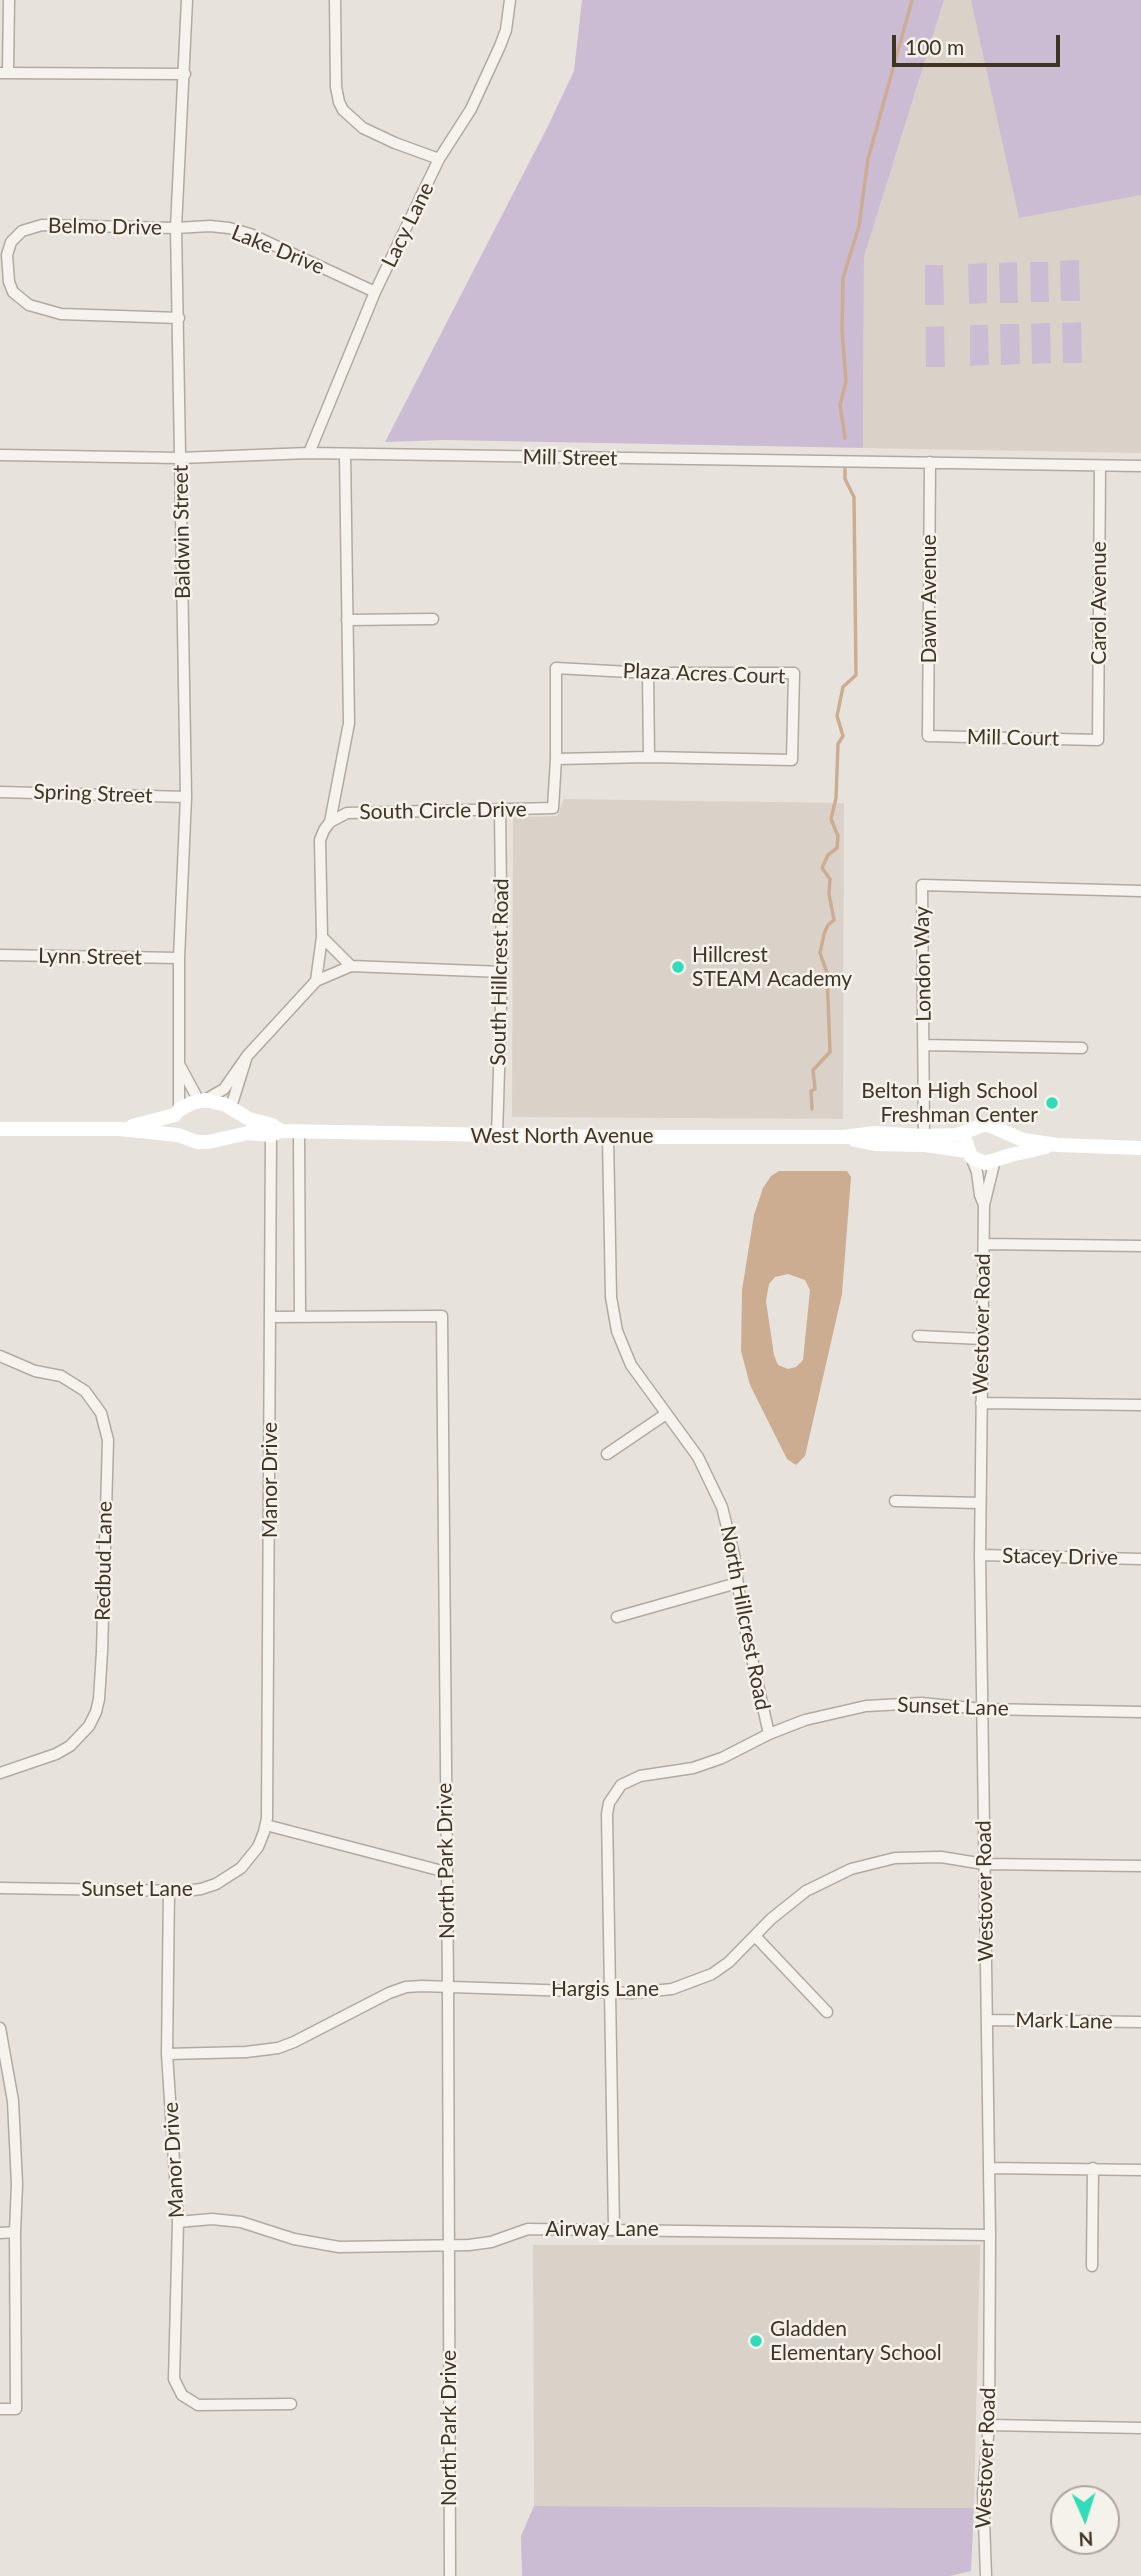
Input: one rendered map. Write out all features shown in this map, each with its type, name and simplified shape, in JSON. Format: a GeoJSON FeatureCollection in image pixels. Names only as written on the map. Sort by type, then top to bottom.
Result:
{"type":"FeatureCollection","features":[{"type":"Feature","properties":{"kind":"main road","name":"West North Avenue"},"geometry":{"type":"LineString","coordinates":[[120,1129],[177,1113],[202,1101],[233,1109],[249,1119],[272,1125],[276,1133]]}},
{"type":"Feature","properties":{"kind":"main road"},"geometry":{"type":"LineString","coordinates":[[233,1109],[238,1123],[233,1135]]}},
{"type":"Feature","properties":{"kind":"main road"},"geometry":{"type":"LineString","coordinates":[[177,1113],[175,1128],[178,1135]]}},
{"type":"Feature","properties":{"kind":"main road","name":"West North Avenue"},"geometry":{"type":"LineString","coordinates":[[0,1129],[120,1129],[178,1135],[197,1142],[218,1142],[233,1135],[248,1133],[608,1137],[843,1137],[874,1133],[924,1136],[957,1135],[989,1125],[1023,1140],[1058,1145],[1141,1148]]}},
{"type":"Feature","properties":{"kind":"main road"},"geometry":{"type":"LineString","coordinates":[[969,1154],[966,1140],[972,1130]]}},
{"type":"Feature","properties":{"kind":"main road"},"geometry":{"type":"LineString","coordinates":[[995,1160],[1003,1150],[1004,1143],[999,1131]]}},
{"type":"Feature","properties":{"kind":"main road","name":"West North Avenue"},"geometry":{"type":"LineString","coordinates":[[843,1137],[875,1144],[925,1145],[969,1154],[985,1163],[1058,1145]]}},
{"type":"Feature","properties":{"kind":"street"},"geometry":{"type":"LineString","coordinates":[[9,0],[4,73],[185,74]]}},
{"type":"Feature","properties":{"kind":"street","name":"Baldwin Street"},"geometry":{"type":"LineString","coordinates":[[177,1113],[179,958],[186,797],[176,228],[187,0]]}},
{"type":"Feature","properties":{"kind":"street"},"geometry":{"type":"LineString","coordinates":[[335,0],[336,87],[344,110],[351,119],[376,135],[439,159]]}},
{"type":"Feature","properties":{"kind":"street","name":"Lacy Lane"},"geometry":{"type":"LineString","coordinates":[[309,453],[375,292],[439,159],[471,109],[500,46],[506,30],[510,0]]}},
{"type":"Feature","properties":{"kind":"street","name":"Belmo Drive"},"geometry":{"type":"LineString","coordinates":[[176,228],[32,226],[13,238],[7,255],[7,271],[9,282],[21,300],[44,311],[61,314],[179,318]]}},
{"type":"Feature","properties":{"kind":"street","name":"Lake Drive"},"geometry":{"type":"LineString","coordinates":[[176,228],[210,226],[250,234],[375,292]]}},
{"type":"Feature","properties":{"kind":"street","name":"Mill Street"},"geometry":{"type":"LineString","coordinates":[[0,455],[180,458],[309,453],[1141,466]]}},
{"type":"Feature","properties":{"kind":"street"},"geometry":{"type":"LineString","coordinates":[[330,822],[349,723],[345,454]]}},
{"type":"Feature","properties":{"kind":"street","name":"Dawn Avenue"},"geometry":{"type":"LineString","coordinates":[[928,736],[930,462]]}},
{"type":"Feature","properties":{"kind":"street","name":"Carol Avenue"},"geometry":{"type":"LineString","coordinates":[[1098,740],[1100,466]]}},
{"type":"Feature","properties":{"kind":"street"},"geometry":{"type":"LineString","coordinates":[[347,620],[433,619]]}},
{"type":"Feature","properties":{"kind":"street","name":"Plaza Acres Court"},"geometry":{"type":"LineString","coordinates":[[553,808],[556,759],[555,668],[648,673],[794,673],[792,760],[649,757],[556,759]]}},
{"type":"Feature","properties":{"kind":"street"},"geometry":{"type":"LineString","coordinates":[[648,673],[649,757]]}},
{"type":"Feature","properties":{"kind":"street","name":"Mill Court"},"geometry":{"type":"LineString","coordinates":[[928,736],[1098,740]]}},
{"type":"Feature","properties":{"kind":"street","name":"Spring Street"},"geometry":{"type":"LineString","coordinates":[[0,792],[186,797]]}},
{"type":"Feature","properties":{"kind":"street","name":"South Circle Drive"},"geometry":{"type":"LineString","coordinates":[[316,981],[322,937],[320,840],[330,822],[347,813],[553,808]]}},
{"type":"Feature","properties":{"kind":"street","name":"South Hillcrest Road"},"geometry":{"type":"LineString","coordinates":[[497,1136],[502,972],[500,809]]}},
{"type":"Feature","properties":{"kind":"street","name":"London Way"},"geometry":{"type":"LineString","coordinates":[[924,1136],[922,885],[1141,891]]}},
{"type":"Feature","properties":{"kind":"street"},"geometry":{"type":"LineString","coordinates":[[322,937],[351,966]]}},
{"type":"Feature","properties":{"kind":"street","name":"Lynn Street"},"geometry":{"type":"LineString","coordinates":[[0,955],[179,958]]}},
{"type":"Feature","properties":{"kind":"street"},"geometry":{"type":"LineString","coordinates":[[202,1101],[224,1089],[247,1056],[316,981],[351,966],[502,972]]}},
{"type":"Feature","properties":{"kind":"street"},"geometry":{"type":"LineString","coordinates":[[924,1045],[1082,1048]]}},
{"type":"Feature","properties":{"kind":"street"},"geometry":{"type":"LineString","coordinates":[[233,1109],[247,1056]]}},
{"type":"Feature","properties":{"kind":"street","name":"Baldwin Street"},"geometry":{"type":"LineString","coordinates":[[179,1063],[202,1101]]}},
{"type":"Feature","properties":{"kind":"street","name":"Manor Drive"},"geometry":{"type":"LineString","coordinates":[[266,1825],[271,1317],[276,1133]]}},
{"type":"Feature","properties":{"kind":"street"},"geometry":{"type":"LineString","coordinates":[[299,1133],[300,1317]]}},
{"type":"Feature","properties":{"kind":"street","name":"North Hillcrest Road"},"geometry":{"type":"LineString","coordinates":[[608,1137],[611,1297],[617,1331],[631,1365],[698,1457],[716,1494],[728,1528],[769,1734],[722,1758],[693,1768],[630,1779],[614,1794],[607,1814],[614,2228]]}},
{"type":"Feature","properties":{"kind":"street","name":"Westover Road"},"geometry":{"type":"LineString","coordinates":[[969,1154],[977,1172],[984,1205],[980,1555],[990,2235],[989,2425],[983,2493],[986,2576]]}},
{"type":"Feature","properties":{"kind":"street","name":"Westover Road"},"geometry":{"type":"LineString","coordinates":[[984,1205],[995,1160]]}},
{"type":"Feature","properties":{"kind":"street"},"geometry":{"type":"LineString","coordinates":[[984,1244],[1141,1246]]}},
{"type":"Feature","properties":{"kind":"street","name":"North Park Drive"},"geometry":{"type":"LineString","coordinates":[[271,1317],[442,1316],[450,2576]]}},
{"type":"Feature","properties":{"kind":"street"},"geometry":{"type":"LineString","coordinates":[[918,1336],[982,1339]]}},
{"type":"Feature","properties":{"kind":"street","name":"Redbud Lane"},"geometry":{"type":"LineString","coordinates":[[0,1356],[35,1371],[61,1376],[79,1387],[101,1413],[108,1440],[102,1652],[96,1712],[89,1726],[70,1746],[56,1754],[0,1773]]}},
{"type":"Feature","properties":{"kind":"street"},"geometry":{"type":"LineString","coordinates":[[981,1403],[1141,1405]]}},
{"type":"Feature","properties":{"kind":"street"},"geometry":{"type":"LineString","coordinates":[[607,1454],[666,1414]]}},
{"type":"Feature","properties":{"kind":"street"},"geometry":{"type":"LineString","coordinates":[[895,1501],[980,1503]]}},
{"type":"Feature","properties":{"kind":"street","name":"Stacey Drive"},"geometry":{"type":"LineString","coordinates":[[980,1555],[1141,1559]]}},
{"type":"Feature","properties":{"kind":"street"},"geometry":{"type":"LineString","coordinates":[[617,1617],[737,1583]]}},
{"type":"Feature","properties":{"kind":"street","name":"Sunset Lane"},"geometry":{"type":"LineString","coordinates":[[769,1734],[806,1720],[866,1706],[921,1703],[982,1709],[1141,1712]]}},
{"type":"Feature","properties":{"kind":"street"},"geometry":{"type":"LineString","coordinates":[[266,1825],[446,1872]]}},
{"type":"Feature","properties":{"kind":"street","name":"Sunset Lane"},"geometry":{"type":"LineString","coordinates":[[0,1888],[201,1889],[230,1877],[250,1859],[258,1847],[266,1825]]}},
{"type":"Feature","properties":{"kind":"street","name":"Hargis Lane"},"geometry":{"type":"LineString","coordinates":[[167,2054],[246,2052],[278,2048],[389,1993],[414,1986],[651,1993],[692,1983],[729,1962],[791,1902],[830,1878],[851,1869],[895,1858],[952,1858],[984,1864],[1141,1866]]}},
{"type":"Feature","properties":{"kind":"street","name":"Manor Drive"},"geometry":{"type":"LineString","coordinates":[[169,1890],[167,2054],[178,2222],[174,2378],[177,2388],[189,2402],[198,2405],[291,2404]]}},
{"type":"Feature","properties":{"kind":"street"},"geometry":{"type":"LineString","coordinates":[[755,1936],[827,2012]]}},
{"type":"Feature","properties":{"kind":"street","name":"Mark Lane"},"geometry":{"type":"LineString","coordinates":[[988,2020],[1141,2022]]}},
{"type":"Feature","properties":{"kind":"street"},"geometry":{"type":"LineString","coordinates":[[0,2028],[8,2066],[16,2137],[16,2409],[0,2409]]}},
{"type":"Feature","properties":{"kind":"street"},"geometry":{"type":"LineString","coordinates":[[989,2168],[1141,2170]]}},
{"type":"Feature","properties":{"kind":"street"},"geometry":{"type":"LineString","coordinates":[[1092,2266],[1093,2168]]}},
{"type":"Feature","properties":{"kind":"street","name":"Airway Lane"},"geometry":{"type":"LineString","coordinates":[[178,2222],[212,2219],[241,2222],[294,2239],[339,2247],[491,2242],[528,2229],[614,2228],[990,2235]]}},
{"type":"Feature","properties":{"kind":"street"},"geometry":{"type":"LineString","coordinates":[[0,2232],[15,2232]]}},
{"type":"Feature","properties":{"kind":"street"},"geometry":{"type":"LineString","coordinates":[[989,2425],[1141,2428]]}},
{"type":"Feature","properties":{"kind":"shaded area"},"geometry":{"type":"Polygon","coordinates":[[[582,0],[944,0],[864,257],[863,448],[444,440],[385,442],[574,71],[582,0]]]}},
{"type":"Feature","properties":{"kind":"shaded area"},"geometry":{"type":"Polygon","coordinates":[[[944,0],[1141,0],[1141,453],[863,448],[864,257],[944,0]]]}},
{"type":"Feature","properties":{"kind":"shaded area"},"geometry":{"type":"Polygon","coordinates":[[[971,0],[1141,0],[1141,195],[1019,218],[971,0]]]}},
{"type":"Feature","properties":{"kind":"shaded area"},"geometry":{"type":"Polygon","coordinates":[[[1079,260],[1080,301],[1061,301],[1060,261],[1079,260]]]}},
{"type":"Feature","properties":{"kind":"shaded area"},"geometry":{"type":"Polygon","coordinates":[[[1017,262],[1018,303],[1000,303],[999,263],[1017,262]]]}},
{"type":"Feature","properties":{"kind":"shaded area"},"geometry":{"type":"Polygon","coordinates":[[[1030,262],[1048,262],[1049,302],[1031,302],[1030,262]]]}},
{"type":"Feature","properties":{"kind":"shaded area"},"geometry":{"type":"Polygon","coordinates":[[[987,263],[987,303],[969,304],[968,264],[987,263]]]}},
{"type":"Feature","properties":{"kind":"shaded area"},"geometry":{"type":"Polygon","coordinates":[[[925,265],[943,265],[944,305],[925,305],[925,265]]]}},
{"type":"Feature","properties":{"kind":"shaded area"},"geometry":{"type":"Polygon","coordinates":[[[1081,322],[1082,363],[1063,363],[1062,323],[1081,322]]]}},
{"type":"Feature","properties":{"kind":"shaded area"},"geometry":{"type":"Polygon","coordinates":[[[1050,323],[1051,363],[1032,364],[1031,324],[1050,323]]]}},
{"type":"Feature","properties":{"kind":"shaded area"},"geometry":{"type":"Polygon","coordinates":[[[1000,324],[1019,324],[1020,364],[1001,365],[1000,324]]]}},
{"type":"Feature","properties":{"kind":"shaded area"},"geometry":{"type":"Polygon","coordinates":[[[970,325],[988,325],[989,365],[970,366],[970,325]]]}},
{"type":"Feature","properties":{"kind":"shaded area"},"geometry":{"type":"Polygon","coordinates":[[[944,326],[945,367],[926,367],[926,327],[944,326]]]}},
{"type":"Feature","properties":{"kind":"shaded area","name":"Hillcrest STEAM Academy"},"geometry":{"type":"Polygon","coordinates":[[[564,799],[844,803],[843,1119],[512,1117],[513,817],[557,816],[564,799]]]}},
{"type":"Feature","properties":{"kind":"shaded area"},"geometry":{"type":"Polygon","coordinates":[[[779,1171],[847,1171],[851,1177],[842,1294],[805,1456],[796,1465],[787,1459],[750,1385],[741,1351],[742,1290],[754,1215],[763,1188],[771,1176],[779,1171]],[[788,1274],[775,1277],[769,1284],[766,1301],[774,1355],[778,1365],[788,1369],[796,1367],[803,1360],[810,1290],[805,1280],[788,1274]]]}},
{"type":"Feature","properties":{"kind":"shaded area","name":"Gladden Elementary School"},"geometry":{"type":"Polygon","coordinates":[[[533,2245],[980,2245],[974,2508],[534,2506],[533,2245]]]}},
{"type":"Feature","properties":{"kind":"shaded area"},"geometry":{"type":"Polygon","coordinates":[[[534,2506],[974,2508],[971,2571],[950,2576],[522,2576],[521,2536],[534,2506]]]}},
{"type":"Feature","properties":{"kind":"waterway"},"geometry":{"type":"LineString","coordinates":[[845,438],[840,405],[846,382],[842,330],[843,278],[859,226],[868,159],[912,0]]}},
{"type":"Feature","properties":{"kind":"waterway"},"geometry":{"type":"LineString","coordinates":[[812,1109],[811,1091],[815,1089],[813,1070],[830,1052],[827,973],[820,953],[824,934],[834,920],[829,894],[830,879],[822,868],[828,855],[837,848],[838,836],[831,819],[836,798],[838,744],[843,736],[837,716],[843,687],[856,675],[854,497],[845,479],[845,469]]}},
{"type":"Feature","properties":{"kind":"place","name":"Hillcrest STEAM Academy"},"geometry":{"type":"Point","coordinates":[678,967]}},
{"type":"Feature","properties":{"kind":"place","name":"Belton High School Freshman Center"},"geometry":{"type":"Point","coordinates":[1052,1103]}},
{"type":"Feature","properties":{"kind":"place","name":"Gladden Elementary School"},"geometry":{"type":"Point","coordinates":[756,2341]}}]}
